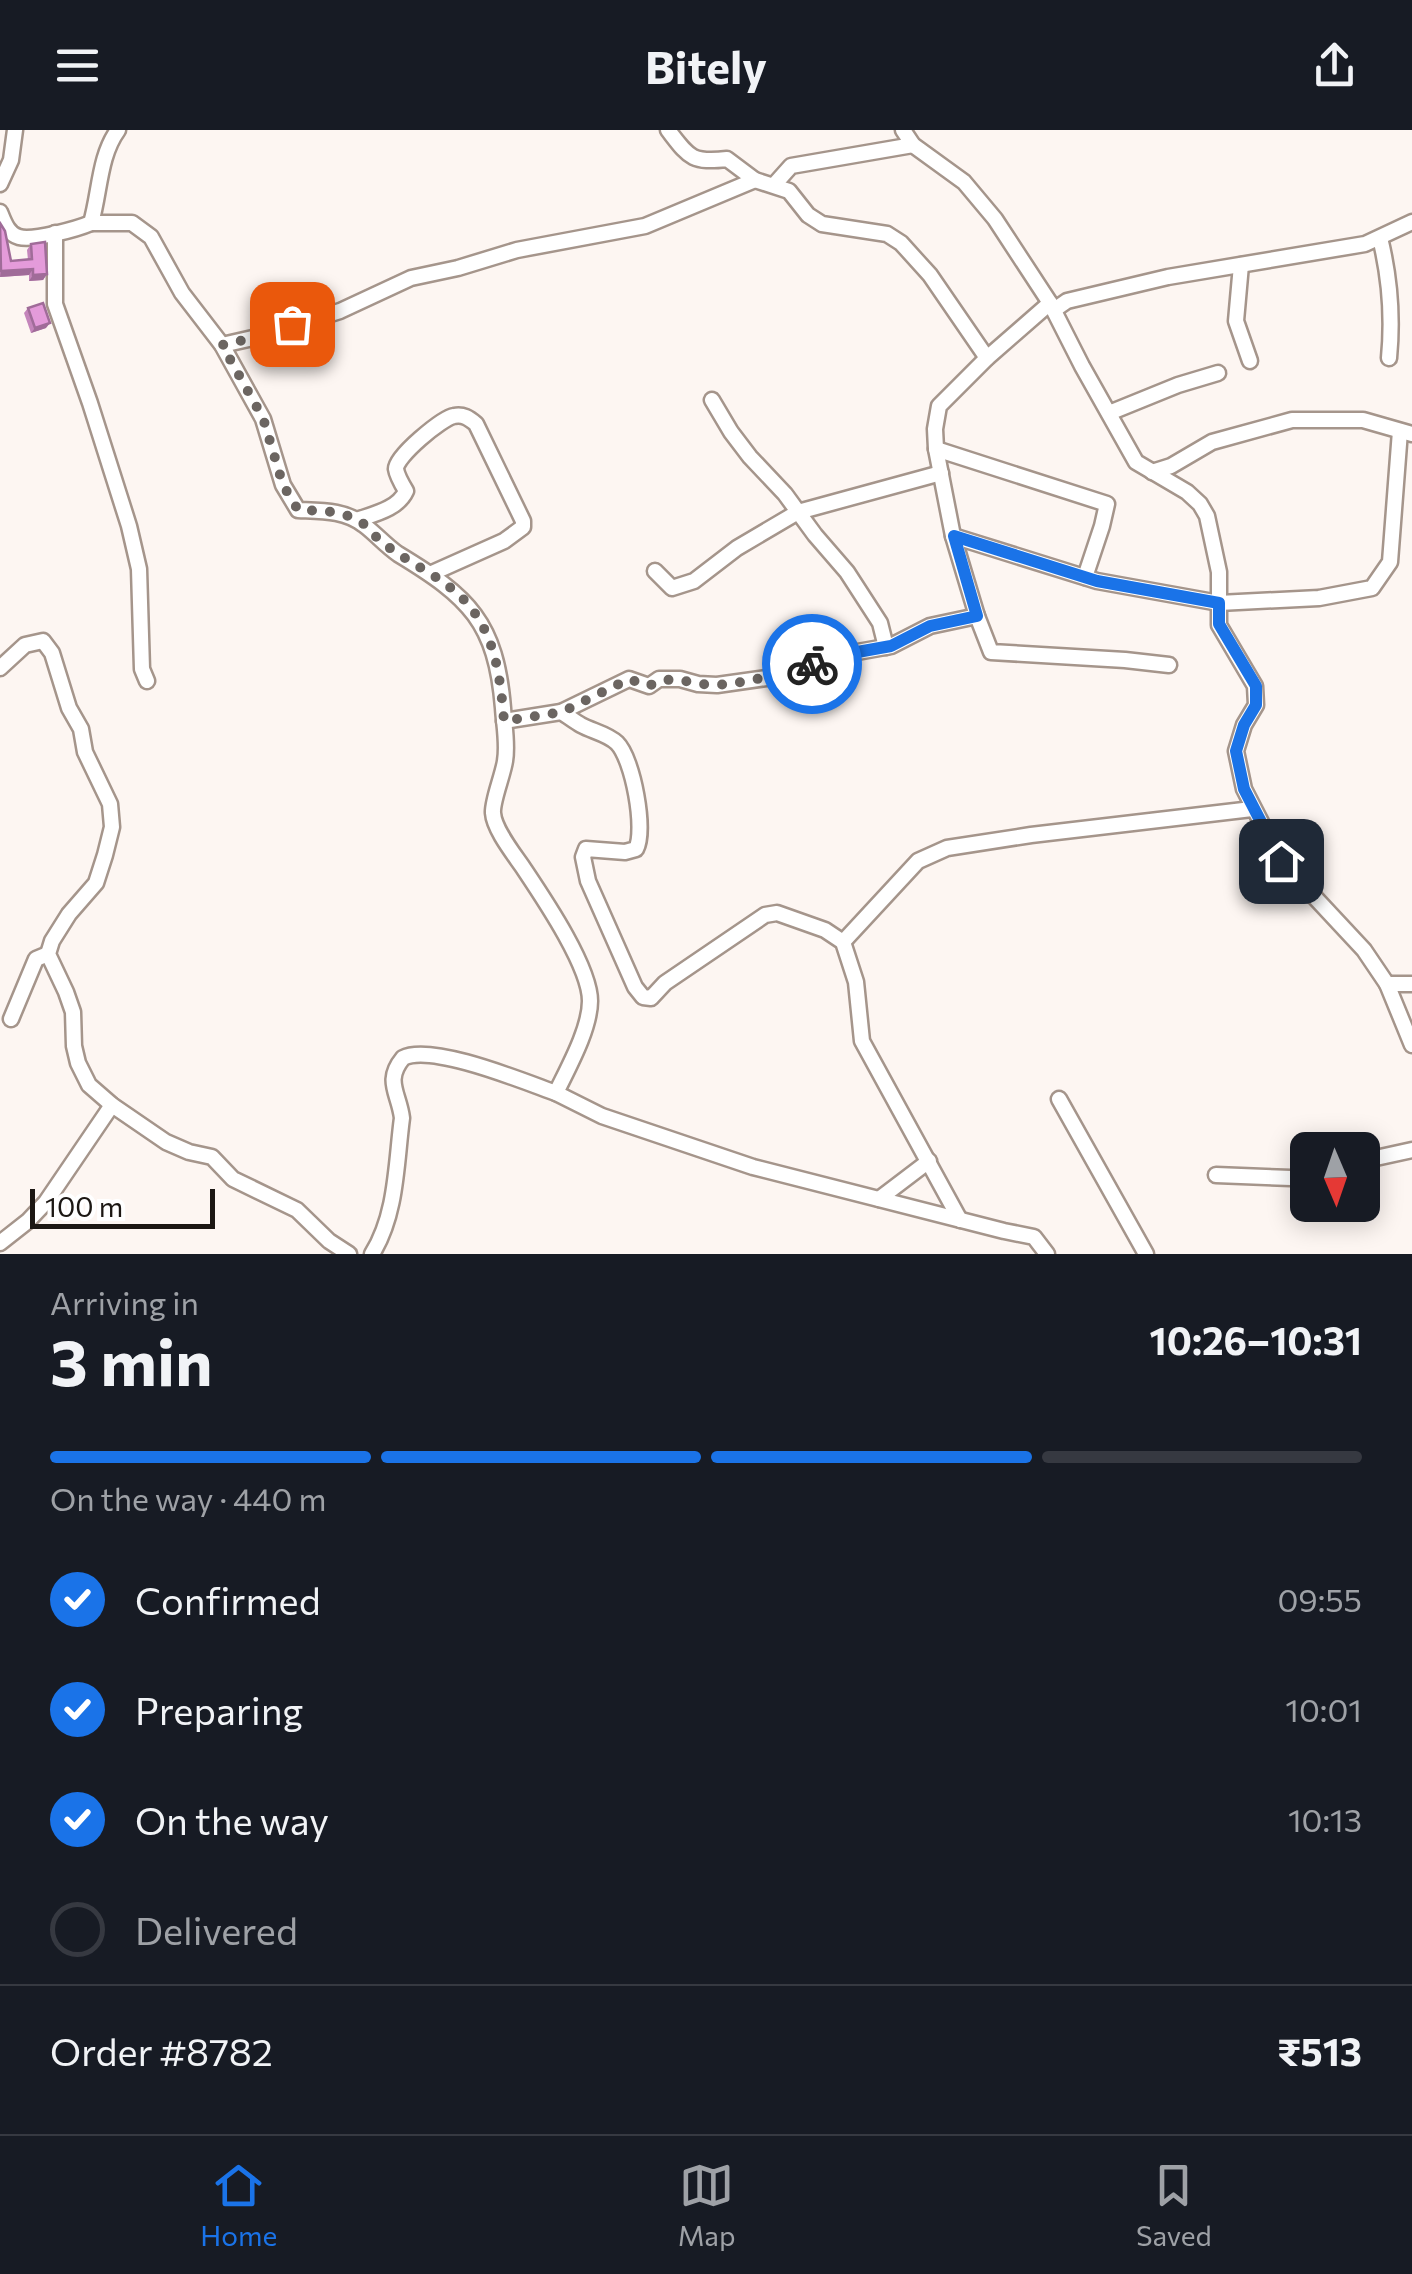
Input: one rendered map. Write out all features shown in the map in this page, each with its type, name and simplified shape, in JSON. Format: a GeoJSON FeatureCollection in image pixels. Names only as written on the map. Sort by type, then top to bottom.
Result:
{"type":"FeatureCollection","features":[{"type":"Feature","properties":{"kind":"street"},"geometry":{"type":"LineString","coordinates":[[0,184],[10,160],[15,130]]}},
{"type":"Feature","properties":{"kind":"street"},"geometry":{"type":"LineString","coordinates":[[91,222],[108,144],[118,130]]}},
{"type":"Feature","properties":{"kind":"street"},"geometry":{"type":"LineString","coordinates":[[668,130],[686,154],[696,160],[727,159],[755,180],[789,192],[822,224],[887,234],[901,243],[930,275],[987,358]]}},
{"type":"Feature","properties":{"kind":"street"},"geometry":{"type":"LineString","coordinates":[[903,130],[913,145],[964,182],[1005,233],[1052,307],[1136,462],[1188,492],[1207,516],[1218,572],[1219,624],[1256,686],[1256,705],[1244,725],[1236,751],[1244,789],[1281,861],[1364,950],[1387,984],[1412,1046]]}},
{"type":"Feature","properties":{"kind":"street"},"geometry":{"type":"LineString","coordinates":[[774,185],[791,166],[913,145]]}},
{"type":"Feature","properties":{"kind":"street"},"geometry":{"type":"LineString","coordinates":[[222,345],[340,311],[411,278],[534,247],[645,226],[755,180]]}},
{"type":"Feature","properties":{"kind":"street"},"geometry":{"type":"LineString","coordinates":[[1,216],[9,232],[19,238],[67,232],[91,222],[132,223],[151,237],[182,293],[222,345],[263,418],[283,485],[298,510],[328,511],[357,520],[383,544],[456,592],[475,612],[491,642],[499,670],[504,721],[506,758],[493,814],[506,843],[558,922],[590,999],[587,1018],[556,1094]]}},
{"type":"Feature","properties":{"kind":"street"},"geometry":{"type":"LineString","coordinates":[[1168,666],[991,652],[954,536],[936,449],[939,406],[987,358],[1052,307],[1067,301],[1365,244],[1412,222]]}},
{"type":"Feature","properties":{"kind":"street"},"geometry":{"type":"LineString","coordinates":[[55,233],[55,304],[90,403],[140,569],[142,669],[146,681]]}},
{"type":"Feature","properties":{"kind":"street"},"geometry":{"type":"LineString","coordinates":[[1380,238],[1391,298],[1389,358]]}},
{"type":"Feature","properties":{"kind":"street"},"geometry":{"type":"LineString","coordinates":[[1241,265],[1236,321],[1250,362]]}},
{"type":"Feature","properties":{"kind":"street"},"geometry":{"type":"LineString","coordinates":[[1109,413],[1218,373]]}},
{"type":"Feature","properties":{"kind":"street"},"geometry":{"type":"LineString","coordinates":[[712,400],[731,432],[866,600],[880,622],[886,647]]}},
{"type":"Feature","properties":{"kind":"street"},"geometry":{"type":"LineString","coordinates":[[357,520],[404,498],[406,492],[396,469],[398,459],[444,420],[457,415],[468,417],[476,424],[524,527],[504,541],[430,574]]}},
{"type":"Feature","properties":{"kind":"street"},"geometry":{"type":"LineString","coordinates":[[954,536],[1085,577],[1219,603],[1319,598],[1372,588],[1390,562],[1406,432],[1363,420],[1292,420],[1212,442],[1171,466],[1152,472]]}},
{"type":"Feature","properties":{"kind":"street"},"geometry":{"type":"LineString","coordinates":[[936,449],[1107,504],[1085,577]]}},
{"type":"Feature","properties":{"kind":"street"},"geometry":{"type":"LineString","coordinates":[[655,571],[672,588],[694,581],[737,548],[798,512],[941,472]]}},
{"type":"Feature","properties":{"kind":"street"},"geometry":{"type":"LineString","coordinates":[[504,721],[562,712],[629,679],[649,686],[659,680],[680,679],[717,685],[773,676],[835,656],[886,647],[930,626],[977,616]]}},
{"type":"Feature","properties":{"kind":"street"},"geometry":{"type":"LineString","coordinates":[[0,668],[25,645],[44,641],[81,730],[85,752],[110,804],[112,827],[96,883],[69,914],[48,954],[73,1012],[78,1063],[90,1084],[112,1105],[166,1142],[212,1158],[232,1178],[297,1210],[330,1242],[349,1254]]}},
{"type":"Feature","properties":{"kind":"street"},"geometry":{"type":"LineString","coordinates":[[562,712],[582,726],[615,740],[628,760],[637,803],[640,840],[636,849],[586,850],[583,857],[588,881],[635,988],[643,997],[651,998],[665,983],[765,915],[778,913],[825,930],[843,942],[856,982],[862,1042],[960,1220]]}},
{"type":"Feature","properties":{"kind":"street"},"geometry":{"type":"LineString","coordinates":[[843,942],[918,861],[947,848],[1252,809]]}},
{"type":"Feature","properties":{"kind":"street"},"geometry":{"type":"LineString","coordinates":[[11,1019],[36,959],[48,954]]}},
{"type":"Feature","properties":{"kind":"street"},"geometry":{"type":"LineString","coordinates":[[1387,984],[1412,984]]}},
{"type":"Feature","properties":{"kind":"street"},"geometry":{"type":"LineString","coordinates":[[372,1254],[383,1234],[394,1192],[402,1118],[392,1083],[394,1072],[402,1058],[419,1053],[506,1075],[602,1116],[753,1167],[1034,1236],[1047,1254]]}},
{"type":"Feature","properties":{"kind":"street"},"geometry":{"type":"LineString","coordinates":[[1060,1099],[1146,1254]]}},
{"type":"Feature","properties":{"kind":"street"},"geometry":{"type":"LineString","coordinates":[[0,1243],[46,1202],[112,1105]]}},
{"type":"Feature","properties":{"kind":"street"},"geometry":{"type":"LineString","coordinates":[[1380,1157],[1412,1150]]}},
{"type":"Feature","properties":{"kind":"street"},"geometry":{"type":"LineString","coordinates":[[879,1199],[929,1161]]}},
{"type":"Feature","properties":{"kind":"street"},"geometry":{"type":"LineString","coordinates":[[1216,1175],[1290,1178]]}},
{"type":"Feature","properties":{"kind":"building"},"geometry":{"type":"Polygon","coordinates":[[[0,223],[11,261],[32,259],[31,244],[45,242],[47,274],[33,275],[33,269],[1,271],[0,223]]]}},
{"type":"Feature","properties":{"kind":"building"},"geometry":{"type":"Polygon","coordinates":[[[43,303],[50,323],[35,328],[28,308],[43,303]]]}},
{"type":"Feature","properties":{"kind":"way so far"},"geometry":{"type":"LineString","coordinates":[[292,324],[222,345],[263,418],[283,485],[298,510],[350,516],[367,526],[383,544],[456,592],[475,612],[491,642],[499,670],[504,721],[562,712],[629,679],[649,686],[659,680],[680,679],[717,685],[773,676],[812,664]]}},
{"type":"Feature","properties":{"kind":"route"},"geometry":{"type":"LineString","coordinates":[[812,664],[891,646],[930,626],[977,616],[954,536],[1097,581],[1219,603],[1219,624],[1256,686],[1256,705],[1244,725],[1236,751],[1244,789],[1281,861]]}}]}
